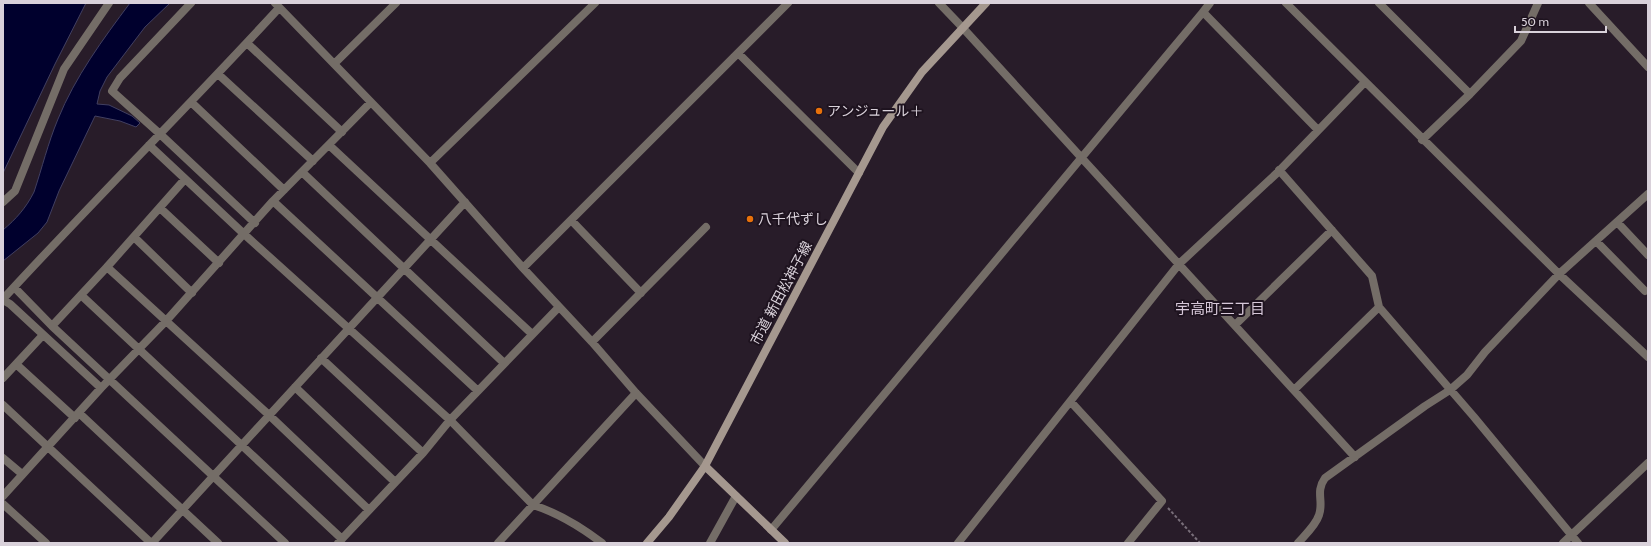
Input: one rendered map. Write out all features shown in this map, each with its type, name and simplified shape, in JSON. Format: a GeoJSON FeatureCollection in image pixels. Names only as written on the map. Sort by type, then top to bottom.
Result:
{"type":"FeatureCollection","features":[{"type":"Feature","properties":{"kind":"street"},"geometry":{"type":"LineString","coordinates":[[3,202],[15,191],[64,69],[109,3]]}},
{"type":"Feature","properties":{"kind":"street"},"geometry":{"type":"LineString","coordinates":[[191,3],[120,78],[112,91],[255,223]]}},
{"type":"Feature","properties":{"kind":"street"},"geometry":{"type":"LineString","coordinates":[[334,64],[396,3]]}},
{"type":"Feature","properties":{"kind":"street"},"geometry":{"type":"LineString","coordinates":[[430,164],[595,3]]}},
{"type":"Feature","properties":{"kind":"street"},"geometry":{"type":"LineString","coordinates":[[523,268],[788,3]]}},
{"type":"Feature","properties":{"kind":"street"},"geometry":{"type":"LineString","coordinates":[[939,3],[1354,456]]}},
{"type":"Feature","properties":{"kind":"street","name":"市道 新田松神子線"},"geometry":{"type":"LineString","coordinates":[[647,543],[669,517],[705,466],[883,127],[922,72],[962,27],[986,3]]}},
{"type":"Feature","properties":{"kind":"street"},"geometry":{"type":"LineString","coordinates":[[771,530],[1210,3]]}},
{"type":"Feature","properties":{"kind":"street"},"geometry":{"type":"LineString","coordinates":[[1286,3],[1422,140],[1559,274],[1648,358]]}},
{"type":"Feature","properties":{"kind":"street"},"geometry":{"type":"LineString","coordinates":[[1379,3],[1470,94]]}},
{"type":"Feature","properties":{"kind":"street"},"geometry":{"type":"LineString","coordinates":[[1422,140],[1470,94],[1521,40],[1538,3]]}},
{"type":"Feature","properties":{"kind":"street"},"geometry":{"type":"LineString","coordinates":[[1589,3],[1648,67]]}},
{"type":"Feature","properties":{"kind":"street"},"geometry":{"type":"LineString","coordinates":[[101,388],[3,299],[247,43],[277,5],[430,164],[558,308],[592,342],[705,466],[785,543]]}},
{"type":"Feature","properties":{"kind":"street"},"geometry":{"type":"LineString","coordinates":[[1203,12],[1318,130]]}},
{"type":"Feature","properties":{"kind":"street"},"geometry":{"type":"LineString","coordinates":[[247,43],[342,132]]}},
{"type":"Feature","properties":{"kind":"street"},"geometry":{"type":"LineString","coordinates":[[738,53],[859,173]]}},
{"type":"Feature","properties":{"kind":"street"},"geometry":{"type":"LineString","coordinates":[[218,74],[313,161]]}},
{"type":"Feature","properties":{"kind":"street"},"geometry":{"type":"LineString","coordinates":[[958,543],[1179,264],[1279,170],[1365,82]]}},
{"type":"Feature","properties":{"kind":"street"},"geometry":{"type":"LineString","coordinates":[[191,102],[284,190]]}},
{"type":"Feature","properties":{"kind":"street"},"geometry":{"type":"LineString","coordinates":[[3,496],[101,388],[192,293],[273,201],[371,102]]}},
{"type":"Feature","properties":{"kind":"street"},"geometry":{"type":"LineString","coordinates":[[329,144],[532,334]]}},
{"type":"Feature","properties":{"kind":"street"},"geometry":{"type":"LineString","coordinates":[[149,145],[244,234],[450,420],[533,505],[547,510],[585,530],[602,543]]}},
{"type":"Feature","properties":{"kind":"street"},"geometry":{"type":"LineString","coordinates":[[1279,170],[1372,276],[1379,307],[1474,417],[1578,543]]}},
{"type":"Feature","properties":{"kind":"street"},"geometry":{"type":"LineString","coordinates":[[302,172],[504,363]]}},
{"type":"Feature","properties":{"kind":"street"},"geometry":{"type":"LineString","coordinates":[[52,326],[186,179]]}},
{"type":"Feature","properties":{"kind":"street"},"geometry":{"type":"LineString","coordinates":[[1298,543],[1319,515],[1319,491],[1321,483],[1325,478],[1354,456],[1450,390],[1467,375],[1485,352],[1559,274],[1648,194]]}},
{"type":"Feature","properties":{"kind":"street"},"geometry":{"type":"LineString","coordinates":[[273,201],[478,391]]}},
{"type":"Feature","properties":{"kind":"street"},"geometry":{"type":"LineString","coordinates":[[3,405],[151,543],[465,202]]}},
{"type":"Feature","properties":{"kind":"street"},"geometry":{"type":"LineString","coordinates":[[160,208],[218,263]]}},
{"type":"Feature","properties":{"kind":"street"},"geometry":{"type":"LineString","coordinates":[[571,220],[641,293]]}},
{"type":"Feature","properties":{"kind":"street"},"geometry":{"type":"LineString","coordinates":[[1617,222],[1648,255]]}},
{"type":"Feature","properties":{"kind":"street"},"geometry":{"type":"LineString","coordinates":[[592,342],[706,227]]}},
{"type":"Feature","properties":{"kind":"street"},"geometry":{"type":"LineString","coordinates":[[1234,325],[1332,230]]}},
{"type":"Feature","properties":{"kind":"street"},"geometry":{"type":"LineString","coordinates":[[134,237],[192,293]]}},
{"type":"Feature","properties":{"kind":"street"},"geometry":{"type":"LineString","coordinates":[[1596,241],[1645,291]]}},
{"type":"Feature","properties":{"kind":"street"},"geometry":{"type":"LineString","coordinates":[[107,267],[269,415],[369,510]]}},
{"type":"Feature","properties":{"kind":"street"},"geometry":{"type":"LineString","coordinates":[[14,287],[52,326],[285,543]]}},
{"type":"Feature","properties":{"kind":"street"},"geometry":{"type":"LineString","coordinates":[[81,295],[242,444],[340,541],[423,453],[450,420],[558,308]]}},
{"type":"Feature","properties":{"kind":"street"},"geometry":{"type":"LineString","coordinates":[[1294,390],[1379,307]]}},
{"type":"Feature","properties":{"kind":"street"},"geometry":{"type":"LineString","coordinates":[[3,378],[43,335]]}},
{"type":"Feature","properties":{"kind":"street"},"geometry":{"type":"LineString","coordinates":[[321,358],[423,453]]}},
{"type":"Feature","properties":{"kind":"street"},"geometry":{"type":"LineString","coordinates":[[16,364],[77,415],[218,543]]}},
{"type":"Feature","properties":{"kind":"street"},"geometry":{"type":"LineString","coordinates":[[295,386],[395,482]]}},
{"type":"Feature","properties":{"kind":"street"},"geometry":{"type":"LineString","coordinates":[[498,543],[636,392]]}},
{"type":"Feature","properties":{"kind":"street"},"geometry":{"type":"LineString","coordinates":[[1071,402],[1162,501],[1128,543]]}},
{"type":"Feature","properties":{"kind":"street"},"geometry":{"type":"LineString","coordinates":[[3,458],[22,474]]}},
{"type":"Feature","properties":{"kind":"street"},"geometry":{"type":"LineString","coordinates":[[1563,543],[1648,463]]}},
{"type":"Feature","properties":{"kind":"street"},"geometry":{"type":"LineString","coordinates":[[710,543],[736,496]]}},
{"type":"Feature","properties":{"kind":"street"},"geometry":{"type":"LineString","coordinates":[[3,504],[46,543]]}},
{"type":"Feature","properties":{"kind":"path"},"geometry":{"type":"LineString","coordinates":[[1162,501],[1200,543]]}},
{"type":"Feature","properties":{"kind":"water"},"geometry":{"type":"Polygon","coordinates":[[[3,3],[86,3],[3,173],[3,3]]]}},
{"type":"Feature","properties":{"kind":"water"},"geometry":{"type":"Polygon","coordinates":[[[130,3],[170,3],[145,27],[107,77],[100,91],[97,104],[109,105],[132,116],[140,123],[136,127],[120,121],[95,116],[59,191],[47,222],[38,233],[3,261],[3,230],[20,213],[34,192],[51,137],[65,103],[90,59],[130,3]]]}},
{"type":"Feature","properties":{"kind":"place","name":"アンジュール＋"},"geometry":{"type":"Point","coordinates":[819,111]}},
{"type":"Feature","properties":{"kind":"place","name":"八千代ずし"},"geometry":{"type":"Point","coordinates":[750,219]}},
{"type":"Feature","properties":{"kind":"district","name":"宇高町三丁目"},"geometry":{"type":"Point","coordinates":[1220,309]}}]}
